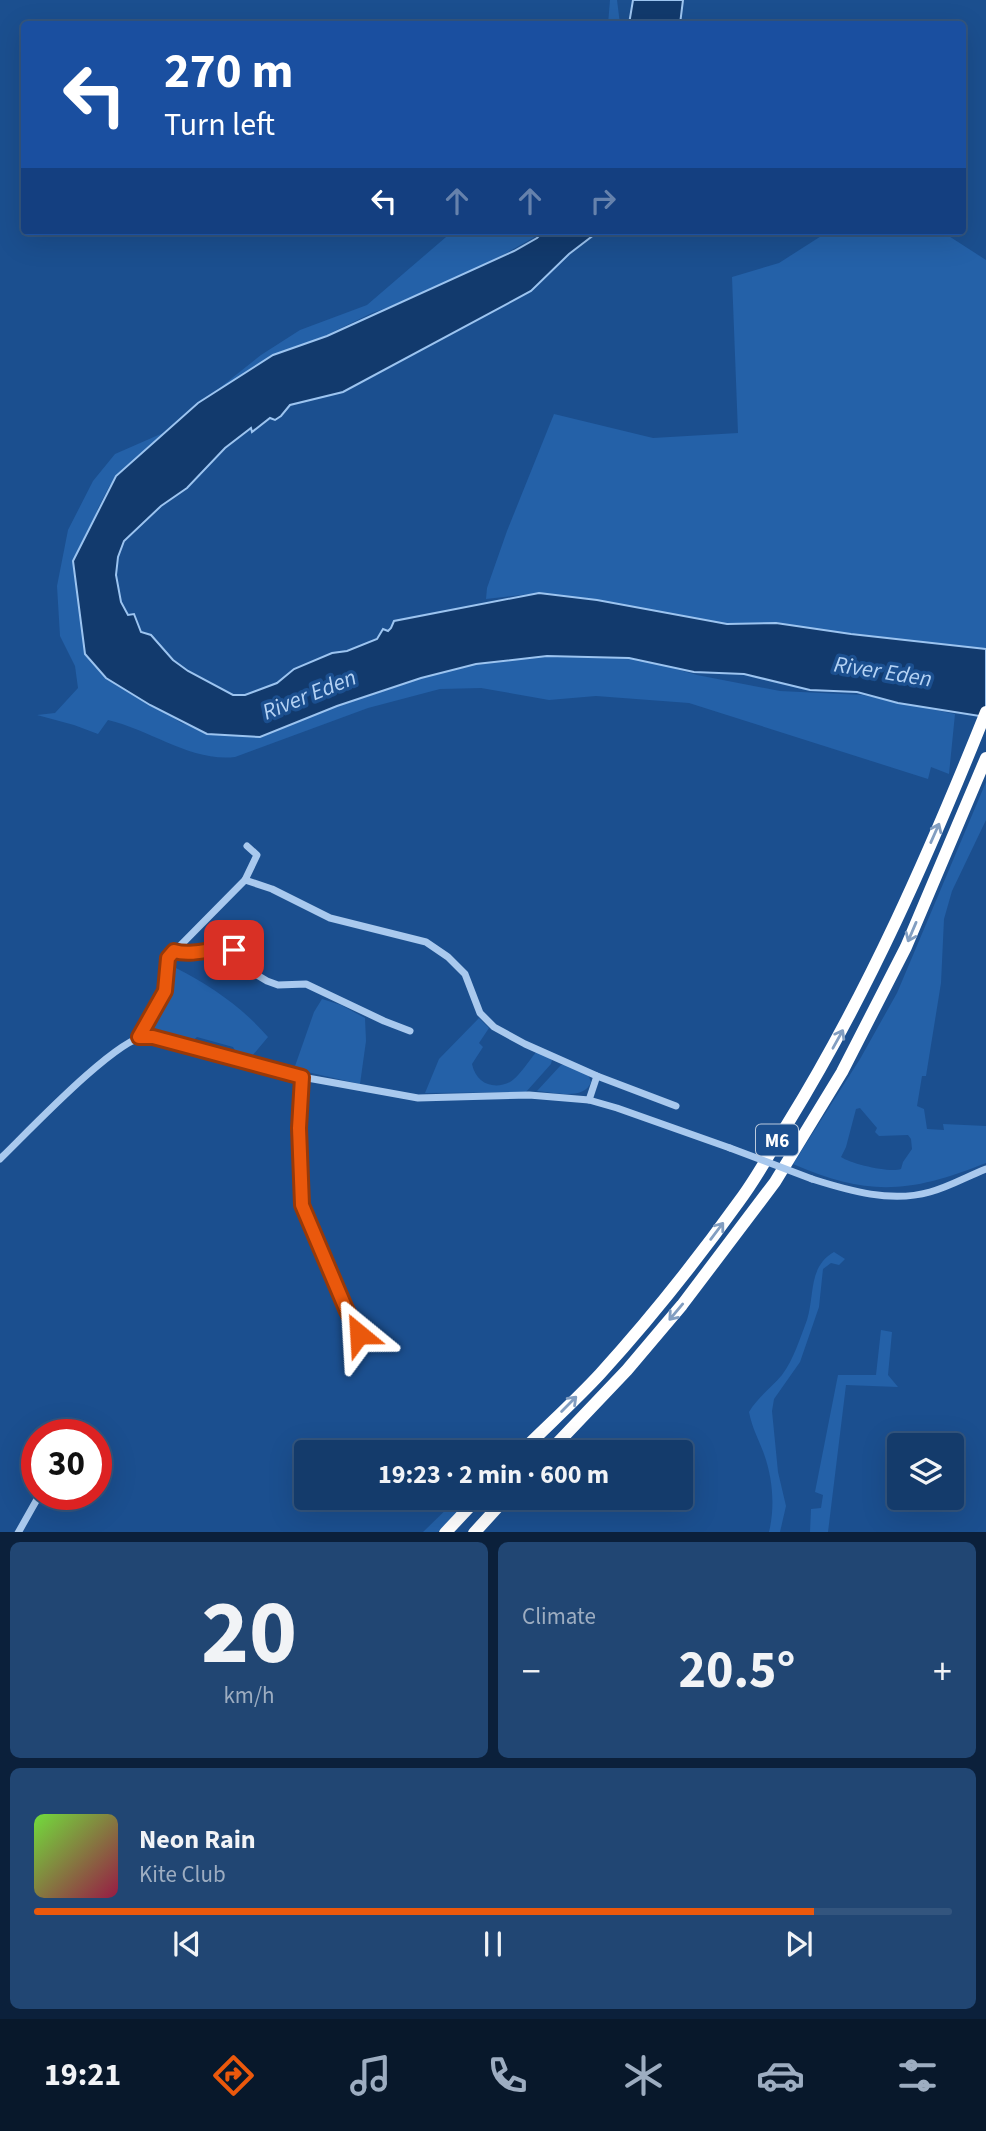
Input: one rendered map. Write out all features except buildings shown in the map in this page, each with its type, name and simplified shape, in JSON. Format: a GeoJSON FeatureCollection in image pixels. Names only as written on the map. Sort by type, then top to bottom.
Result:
{"type":"FeatureCollection","features":[{"type":"Feature","properties":{"kind":"highway","name":"M6"},"geometry":{"type":"LineString","coordinates":[[533,1440],[600,1374],[669,1292],[742,1197],[824,1065],[885,946],[986,712]]}},
{"type":"Feature","properties":{"kind":"highway","name":"M6"},"geometry":{"type":"LineString","coordinates":[[560,1440],[627,1370],[682,1305],[775,1182],[842,1072],[906,947],[986,758]]}},
{"type":"Feature","properties":{"kind":"highway"},"geometry":{"type":"LineString","coordinates":[[446,1532],[467,1510]]}},
{"type":"Feature","properties":{"kind":"highway"},"geometry":{"type":"LineString","coordinates":[[474,1532],[495,1510]]}},
{"type":"Feature","properties":{"kind":"street"},"geometry":{"type":"LineString","coordinates":[[139,1037],[165,991],[168,958],[245,880],[257,855],[247,846]]}},
{"type":"Feature","properties":{"kind":"street"},"geometry":{"type":"LineString","coordinates":[[245,880],[272,889],[330,918],[426,942],[448,957],[465,974],[480,1013],[494,1027],[597,1076],[676,1105]]}},
{"type":"Feature","properties":{"kind":"street"},"geometry":{"type":"LineString","coordinates":[[174,951],[194,953],[221,948],[234,950],[247,961],[257,975],[267,981],[278,985],[306,984],[410,1031]]}},
{"type":"Feature","properties":{"kind":"street"},"geometry":{"type":"LineString","coordinates":[[0,1159],[111,1053],[139,1037],[153,1037],[302,1077],[418,1098],[529,1095],[589,1100],[812,1179],[869,1195],[929,1192],[986,1169]]}},
{"type":"Feature","properties":{"kind":"street"},"geometry":{"type":"LineString","coordinates":[[589,1100],[597,1076]]}},
{"type":"Feature","properties":{"kind":"street"},"geometry":{"type":"LineString","coordinates":[[302,1077],[299,1128],[302,1205],[359,1334]]}},
{"type":"Feature","properties":{"kind":"street"},"geometry":{"type":"LineString","coordinates":[[18,1532],[31,1510]]}},
{"type":"Feature","properties":{"kind":"shaded area"},"geometry":{"type":"Polygon","coordinates":[[[610,0],[617,0],[620,21],[608,21],[610,0]]]}},
{"type":"Feature","properties":{"kind":"shaded area"},"geometry":{"type":"Polygon","coordinates":[[[448,235],[536,235],[446,287],[372,313],[310,343],[156,456],[110,485],[98,508],[82,559],[115,676],[181,723],[223,734],[401,678],[458,669],[504,653],[623,654],[697,675],[780,691],[862,695],[955,714],[949,774],[931,767],[928,779],[689,703],[596,696],[549,700],[481,688],[440,689],[368,708],[235,757],[203,755],[108,720],[98,734],[37,715],[55,713],[78,688],[75,666],[60,636],[57,586],[68,530],[93,481],[115,454],[163,433],[261,355],[300,330],[367,305],[448,235]]]}},
{"type":"Feature","properties":{"kind":"shaded area"},"geometry":{"type":"Polygon","coordinates":[[[823,235],[947,235],[986,260],[986,649],[776,623],[727,624],[597,600],[539,593],[486,599],[487,588],[507,531],[554,414],[653,438],[738,433],[732,277],[779,263],[823,235]]]}},
{"type":"Feature","properties":{"kind":"shaded area"},"geometry":{"type":"Polygon","coordinates":[[[986,782],[986,820],[952,891],[944,919],[941,983],[926,1076],[922,1076],[917,1106],[924,1109],[927,1129],[944,1130],[943,1124],[986,1126],[986,1163],[935,1180],[890,1187],[844,1182],[793,1164],[860,1059],[897,993],[986,782]],[[860,1108],[856,1109],[841,1157],[871,1167],[901,1169],[912,1149],[911,1139],[908,1135],[879,1136],[875,1132],[877,1128],[860,1108]]]}},
{"type":"Feature","properties":{"kind":"shaded area"},"geometry":{"type":"Polygon","coordinates":[[[176,968],[225,998],[248,1016],[268,1037],[252,1056],[237,1054],[233,1047],[197,1037],[191,1042],[152,1032],[150,1024],[170,990],[173,970],[176,968]]]}},
{"type":"Feature","properties":{"kind":"shaded area"},"geometry":{"type":"Polygon","coordinates":[[[322,999],[341,1005],[365,1018],[366,1041],[360,1084],[294,1069],[314,1012],[322,999]]]}},
{"type":"Feature","properties":{"kind":"shaded area"},"geometry":{"type":"Polygon","coordinates":[[[479,1018],[489,1028],[479,1043],[483,1047],[472,1064],[477,1076],[486,1084],[510,1082],[537,1051],[552,1060],[551,1064],[526,1092],[425,1093],[439,1059],[479,1018]]]}},
{"type":"Feature","properties":{"kind":"shaded area"},"geometry":{"type":"Polygon","coordinates":[[[561,1065],[568,1065],[588,1074],[591,1082],[587,1088],[582,1092],[568,1094],[537,1091],[561,1065]]]}},
{"type":"Feature","properties":{"kind":"shaded area"},"geometry":{"type":"Polygon","coordinates":[[[834,1252],[845,1259],[839,1265],[831,1263],[823,1269],[819,1307],[800,1362],[774,1399],[772,1411],[778,1472],[786,1506],[780,1532],[769,1532],[772,1513],[771,1483],[749,1412],[790,1362],[807,1320],[816,1273],[826,1258],[834,1252]]]}},
{"type":"Feature","properties":{"kind":"shaded area"},"geometry":{"type":"Polygon","coordinates":[[[881,1330],[892,1332],[888,1375],[898,1387],[846,1385],[828,1532],[810,1532],[811,1509],[821,1508],[823,1495],[815,1492],[838,1375],[876,1375],[881,1330]]]}},
{"type":"Feature","properties":{"kind":"shaded area"},"geometry":{"type":"Polygon","coordinates":[[[446,1510],[460,1510],[438,1532],[423,1532],[446,1510]]]}},
{"type":"Feature","properties":{"kind":"water"},"geometry":{"type":"Polygon","coordinates":[[[633,0],[683,0],[680,21],[630,21],[633,0]]]}},
{"type":"Feature","properties":{"kind":"water","name":"River Eden"},"geometry":{"type":"Polygon","coordinates":[[[540,235],[594,235],[569,254],[531,291],[343,392],[290,405],[275,420],[270,418],[252,432],[251,428],[225,448],[187,488],[161,506],[124,541],[118,557],[116,575],[121,602],[128,615],[134,614],[141,632],[151,635],[173,660],[188,671],[233,695],[245,695],[277,683],[294,669],[332,653],[347,651],[377,639],[383,629],[388,631],[391,628],[394,621],[539,593],[597,600],[727,624],[776,623],[986,649],[986,717],[898,703],[857,692],[810,690],[744,674],[694,672],[629,658],[547,656],[476,664],[421,678],[337,706],[260,737],[207,734],[150,705],[106,678],[85,654],[73,561],[116,476],[198,403],[273,355],[327,336],[540,235]]]}},
{"type":"Feature","properties":{"kind":"route"},"geometry":{"type":"LineString","coordinates":[[234,950],[221,948],[194,953],[174,951],[168,958],[165,991],[139,1037],[153,1037],[302,1077],[299,1128],[302,1205],[359,1334]]}}]}
